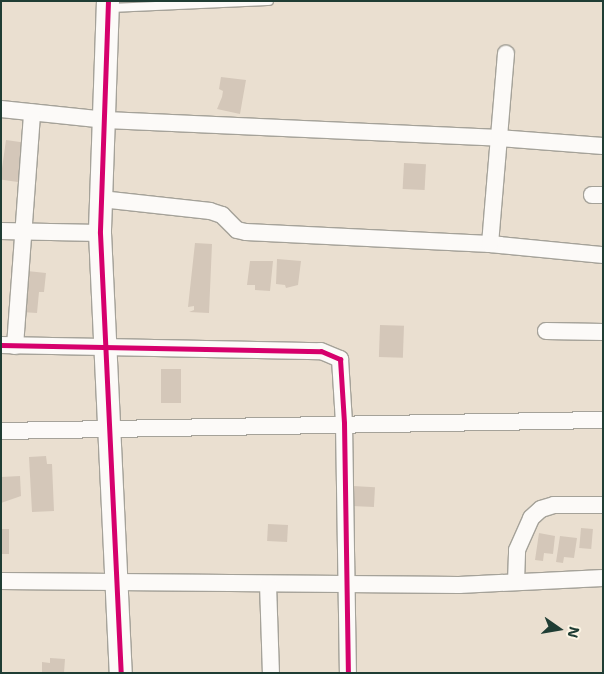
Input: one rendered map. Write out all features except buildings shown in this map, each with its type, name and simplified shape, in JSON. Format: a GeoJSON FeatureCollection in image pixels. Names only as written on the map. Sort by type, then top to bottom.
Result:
{"type":"FeatureCollection","features":[{"type":"Feature","properties":{"kind":"street"},"geometry":{"type":"LineString","coordinates":[[108,5],[106,120],[100,233],[120,673]]}},
{"type":"Feature","properties":{"kind":"street"},"geometry":{"type":"LineString","coordinates":[[490,244],[506,54]]}},
{"type":"Feature","properties":{"kind":"street"},"geometry":{"type":"LineString","coordinates":[[1,109],[106,120],[500,138],[603,146]]}},
{"type":"Feature","properties":{"kind":"street"},"geometry":{"type":"LineString","coordinates":[[32,113],[23,232],[8,346],[105,346],[332,354],[340,360],[344,423],[348,673]]}},
{"type":"Feature","properties":{"kind":"street"},"geometry":{"type":"LineString","coordinates":[[101,199],[210,210],[222,215],[237,230],[246,232],[490,244],[603,255]]}},
{"type":"Feature","properties":{"kind":"street"},"geometry":{"type":"LineString","coordinates":[[1,231],[100,233]]}},
{"type":"Feature","properties":{"kind":"street"},"geometry":{"type":"LineString","coordinates":[[546,332],[603,332]]}},
{"type":"Feature","properties":{"kind":"street"},"geometry":{"type":"LineString","coordinates":[[1,431],[109,430],[344,423],[603,420]]}},
{"type":"Feature","properties":{"kind":"street"},"geometry":{"type":"LineString","coordinates":[[516,582],[517,550],[531,518],[541,509],[554,505],[603,505]]}},
{"type":"Feature","properties":{"kind":"street"},"geometry":{"type":"LineString","coordinates":[[1,581],[116,584],[346,584],[516,582],[603,578]]}},
{"type":"Feature","properties":{"kind":"street"},"geometry":{"type":"LineString","coordinates":[[268,584],[271,673]]}},
{"type":"Feature","properties":{"kind":"lane"},"geometry":{"type":"LineString","coordinates":[[108,5],[269,1]]}},
{"type":"Feature","properties":{"kind":"cycle path"},"geometry":{"type":"LineString","coordinates":[[108,1],[100,233],[121,673]]}},
{"type":"Feature","properties":{"kind":"cycle path"},"geometry":{"type":"LineString","coordinates":[[1,345],[321,351],[340,359],[344,423],[348,673]]}}]}
